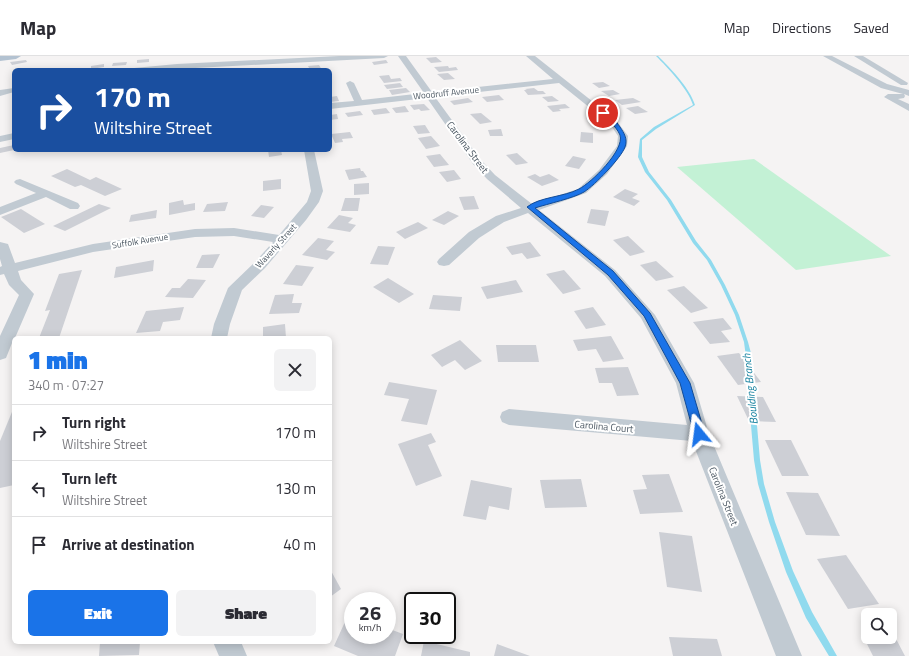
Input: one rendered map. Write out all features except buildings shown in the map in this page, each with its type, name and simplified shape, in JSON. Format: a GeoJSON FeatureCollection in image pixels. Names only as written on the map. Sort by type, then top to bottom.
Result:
{"type":"FeatureCollection","features":[{"type":"Feature","properties":{"kind":"main road"},"geometry":{"type":"LineString","coordinates":[[0,58],[16,56]]}},
{"type":"Feature","properties":{"kind":"street"},"geometry":{"type":"LineString","coordinates":[[156,68],[384,56]]}},
{"type":"Feature","properties":{"kind":"street","name":"Carolina Street"},"geometry":{"type":"LineString","coordinates":[[402,56],[477,162],[491,177],[610,273],[647,315],[685,383],[699,434],[789,656]]}},
{"type":"Feature","properties":{"kind":"street"},"geometry":{"type":"LineString","coordinates":[[444,262],[474,235],[500,219],[530,207],[582,191],[603,172],[622,146],[623,136],[613,122],[530,56]]}},
{"type":"Feature","properties":{"kind":"street"},"geometry":{"type":"LineString","coordinates":[[827,56],[884,86],[908,92]]}},
{"type":"Feature","properties":{"kind":"street"},"geometry":{"type":"LineString","coordinates":[[858,56],[899,80],[908,92]]}},
{"type":"Feature","properties":{"kind":"street"},"geometry":{"type":"LineString","coordinates":[[291,62],[292,68]]}},
{"type":"Feature","properties":{"kind":"street","name":"Woodruff Avenue"},"geometry":{"type":"LineString","coordinates":[[332,106],[562,80]]}},
{"type":"Feature","properties":{"kind":"street"},"geometry":{"type":"LineString","coordinates":[[899,80],[909,80]]}},
{"type":"Feature","properties":{"kind":"street"},"geometry":{"type":"LineString","coordinates":[[350,83],[359,103]]}},
{"type":"Feature","properties":{"kind":"street"},"geometry":{"type":"LineString","coordinates":[[0,93],[12,90]]}},
{"type":"Feature","properties":{"kind":"street"},"geometry":{"type":"LineString","coordinates":[[908,92],[888,97],[909,108]]}},
{"type":"Feature","properties":{"kind":"street"},"geometry":{"type":"LineString","coordinates":[[0,139],[12,136]]}},
{"type":"Feature","properties":{"kind":"street","name":"Waverly Street"},"geometry":{"type":"LineString","coordinates":[[219,336],[222,324],[236,288],[260,265],[281,239],[302,217],[313,202],[317,191],[315,176],[309,152]]}},
{"type":"Feature","properties":{"kind":"street"},"geometry":{"type":"LineString","coordinates":[[20,182],[74,206]]}},
{"type":"Feature","properties":{"kind":"street"},"geometry":{"type":"LineString","coordinates":[[0,211],[46,193]]}},
{"type":"Feature","properties":{"kind":"street","name":"Suffolk Avenue"},"geometry":{"type":"LineString","coordinates":[[5,270],[93,248],[195,232],[234,232],[281,239]]}},
{"type":"Feature","properties":{"kind":"street"},"geometry":{"type":"LineString","coordinates":[[0,246],[3,247],[5,270],[14,282],[27,294],[0,354]]}},
{"type":"Feature","properties":{"kind":"street","name":"Carolina Court"},"geometry":{"type":"LineString","coordinates":[[509,417],[699,434]]}},
{"type":"Feature","properties":{"kind":"street"},"geometry":{"type":"LineString","coordinates":[[227,644],[234,656]]}},
{"type":"Feature","properties":{"kind":"green space"},"geometry":{"type":"Polygon","coordinates":[[[754,159],[891,256],[796,270],[677,167],[754,159]]]}},
{"type":"Feature","properties":{"kind":"waterway","name":"Boulding Branch"},"geometry":{"type":"LineString","coordinates":[[657,56],[672,72],[689,95],[694,105],[655,128],[641,140],[640,157],[647,172],[669,200],[694,242],[709,260],[737,315],[746,342],[749,357],[752,402]]}},
{"type":"Feature","properties":{"kind":"waterway","name":"Boulding Branch"},"geometry":{"type":"LineString","coordinates":[[753,414],[757,460],[761,484],[772,522],[790,572],[809,615],[833,656]]}},
{"type":"Feature","properties":{"kind":"route"},"geometry":{"type":"LineString","coordinates":[[603,113],[613,122],[623,136],[622,146],[614,158],[603,172],[582,191],[530,207],[610,273],[647,315],[685,383],[699,434]]}}]}
